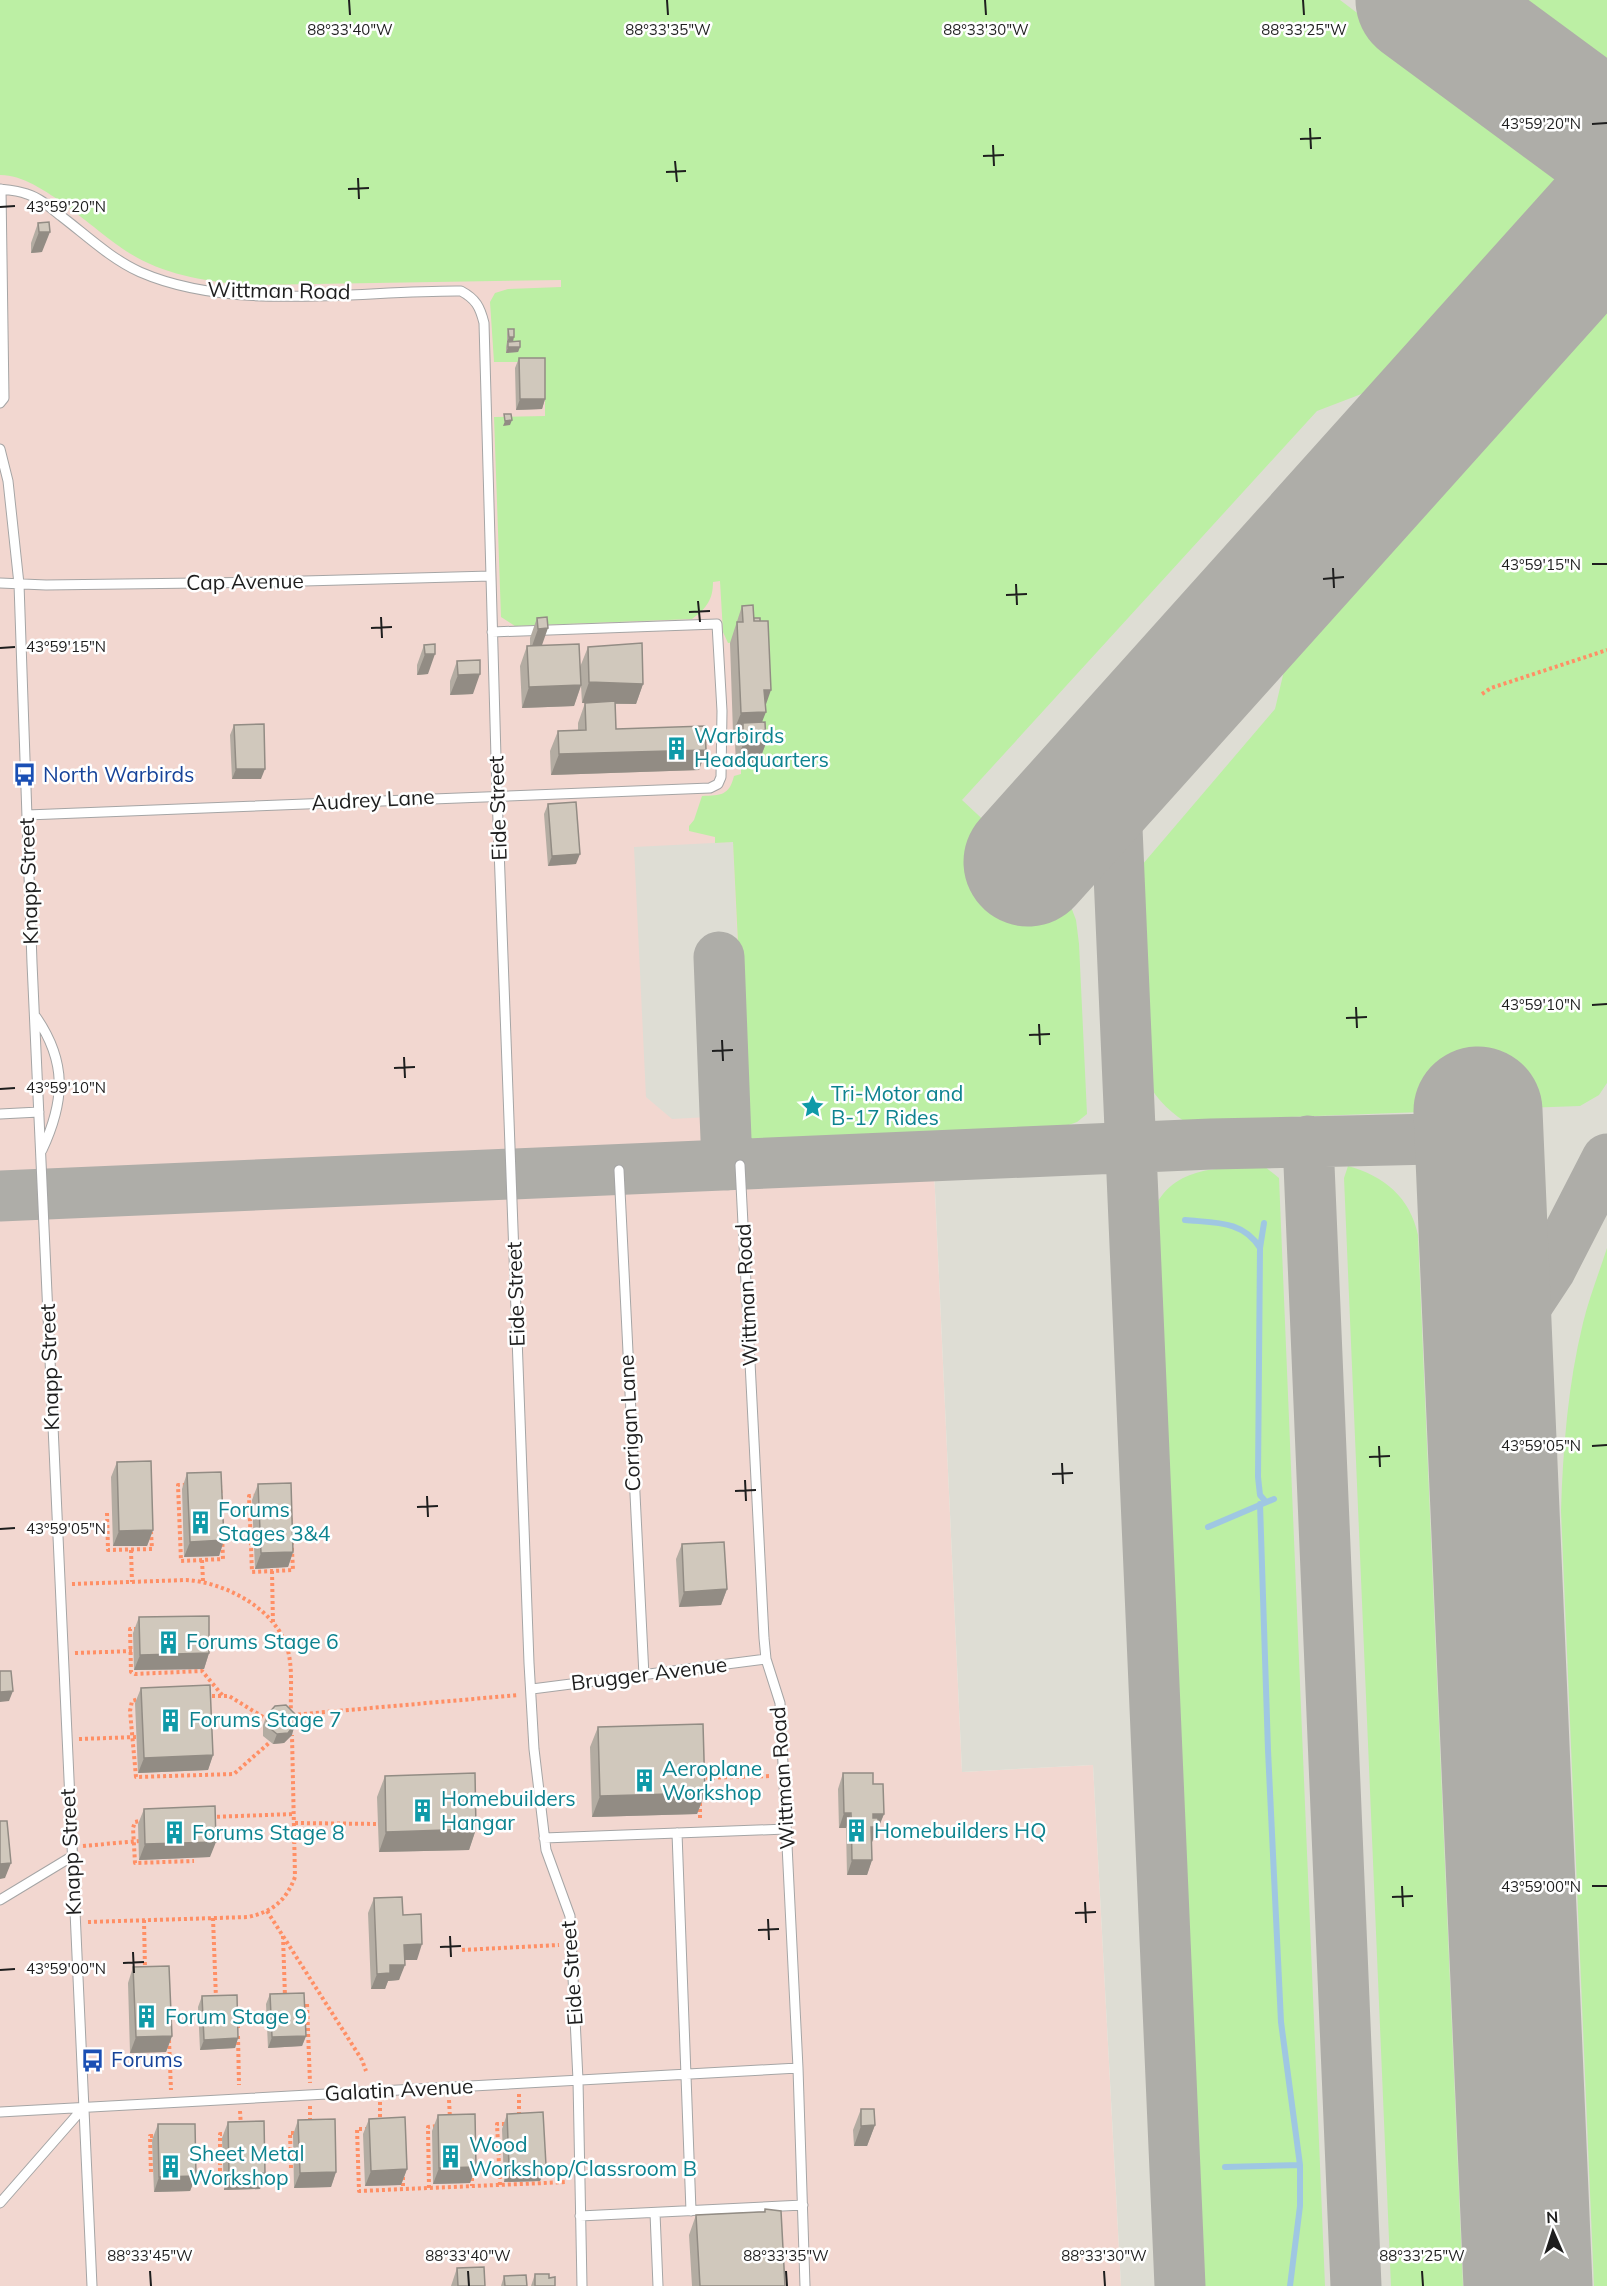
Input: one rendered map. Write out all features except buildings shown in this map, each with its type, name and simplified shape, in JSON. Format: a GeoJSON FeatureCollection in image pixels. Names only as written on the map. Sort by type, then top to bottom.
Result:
{"type":"FeatureCollection","features":[{"type":"Feature","properties":{"kind":"lane","name":"Wittman Road"},"geometry":{"type":"LineString","coordinates":[[1,189],[27,194],[41,200],[99,246],[138,271],[179,285],[210,292],[247,295],[461,291],[475,298]]}},
{"type":"Feature","properties":{"kind":"lane"},"geometry":{"type":"LineString","coordinates":[[0,403],[4,398],[1,189]]}},
{"type":"Feature","properties":{"kind":"lane","name":"Eide Street"},"geometry":{"type":"LineString","coordinates":[[475,298],[484,323],[497,794],[534,1749],[546,1850],[570,1916],[578,2080],[582,2286]]}},
{"type":"Feature","properties":{"kind":"lane","name":"Knapp Street"},"geometry":{"type":"LineString","coordinates":[[0,449],[8,481],[19,584],[59,1585],[92,2286]]}},
{"type":"Feature","properties":{"kind":"lane","name":"Cap Avenue"},"geometry":{"type":"LineString","coordinates":[[0,583],[267,582],[491,576]]}},
{"type":"Feature","properties":{"kind":"lane","name":"Audrey Lane"},"geometry":{"type":"LineString","coordinates":[[27,815],[497,794],[710,788],[719,781],[722,711],[717,624],[492,632]]}},
{"type":"Feature","properties":{"kind":"lane"},"geometry":{"type":"LineString","coordinates":[[35,1015],[51,1040],[57,1061],[58,1112],[41,1152]]}},
{"type":"Feature","properties":{"kind":"lane"},"geometry":{"type":"LineString","coordinates":[[0,1114],[39,1112]]}},
{"type":"Feature","properties":{"kind":"lane","name":"Wittman Road"},"geometry":{"type":"LineString","coordinates":[[740,1165],[766,1659],[780,1703],[798,2068],[805,2286]]}},
{"type":"Feature","properties":{"kind":"lane","name":"Corrigan Lane"},"geometry":{"type":"LineString","coordinates":[[619,1170],[644,1676]]}},
{"type":"Feature","properties":{"kind":"lane","name":"Brugger Avenue"},"geometry":{"type":"LineString","coordinates":[[532,1689],[766,1659]]}},
{"type":"Feature","properties":{"kind":"lane"},"geometry":{"type":"LineString","coordinates":[[544,1838],[786,1829]]}},
{"type":"Feature","properties":{"kind":"lane"},"geometry":{"type":"LineString","coordinates":[[677,1833],[691,2211]]}},
{"type":"Feature","properties":{"kind":"lane"},"geometry":{"type":"LineString","coordinates":[[0,1900],[71,1852]]}},
{"type":"Feature","properties":{"kind":"lane","name":"Galatin Avenue"},"geometry":{"type":"LineString","coordinates":[[0,2112],[798,2068]]}},
{"type":"Feature","properties":{"kind":"lane"},"geometry":{"type":"LineString","coordinates":[[0,2204],[84,2107]]}},
{"type":"Feature","properties":{"kind":"lane"},"geometry":{"type":"LineString","coordinates":[[580,2216],[802,2205]]}},
{"type":"Feature","properties":{"kind":"lane"},"geometry":{"type":"LineString","coordinates":[[655,2212],[658,2286]]}},
{"type":"Feature","properties":{"kind":"path"},"geometry":{"type":"LineString","coordinates":[[1482,694],[1491,688],[1607,651]]}},
{"type":"Feature","properties":{"kind":"path"},"geometry":{"type":"LineString","coordinates":[[220,1484],[223,1559],[202,1560],[181,1561],[178,1485],[220,1484]]}},
{"type":"Feature","properties":{"kind":"path"},"geometry":{"type":"LineString","coordinates":[[289,1494],[293,1570],[272,1571],[252,1572],[249,1496],[289,1494]]}},
{"type":"Feature","properties":{"kind":"path"},"geometry":{"type":"LineString","coordinates":[[107,1513],[108,1550],[152,1549],[151,1526]]}},
{"type":"Feature","properties":{"kind":"path"},"geometry":{"type":"LineString","coordinates":[[131,1550],[132,1582]]}},
{"type":"Feature","properties":{"kind":"path"},"geometry":{"type":"LineString","coordinates":[[202,1560],[203,1581]]}},
{"type":"Feature","properties":{"kind":"path"},"geometry":{"type":"LineString","coordinates":[[272,1571],[273,1625]]}},
{"type":"Feature","properties":{"kind":"path"},"geometry":{"type":"LineString","coordinates":[[59,1585],[203,1581],[236,1594],[273,1625],[286,1643],[291,1724]]}},
{"type":"Feature","properties":{"kind":"path"},"geometry":{"type":"LineString","coordinates":[[141,1629],[130,1629],[131,1672],[135,1674],[202,1671],[224,1696]]}},
{"type":"Feature","properties":{"kind":"path"},"geometry":{"type":"LineString","coordinates":[[62,1653],[132,1651]]}},
{"type":"Feature","properties":{"kind":"path"},"geometry":{"type":"LineString","coordinates":[[291,1715],[519,1695],[532,1689]]}},
{"type":"Feature","properties":{"kind":"path"},"geometry":{"type":"LineString","coordinates":[[204,1696],[229,1696],[268,1720]]}},
{"type":"Feature","properties":{"kind":"path"},"geometry":{"type":"LineString","coordinates":[[150,1698],[132,1701],[134,1773],[139,1777],[234,1774],[270,1742]]}},
{"type":"Feature","properties":{"kind":"path"},"geometry":{"type":"LineString","coordinates":[[75,1923],[248,1917],[267,1911],[289,1893],[295,1877],[292,1735]]}},
{"type":"Feature","properties":{"kind":"path"},"geometry":{"type":"LineString","coordinates":[[66,1739],[134,1738]]}},
{"type":"Feature","properties":{"kind":"path"},"geometry":{"type":"LineString","coordinates":[[699,1768],[700,1789]]}},
{"type":"Feature","properties":{"kind":"path"},"geometry":{"type":"LineString","coordinates":[[700,1778],[783,1775]]}},
{"type":"Feature","properties":{"kind":"path"},"geometry":{"type":"LineString","coordinates":[[700,1800],[700,1833]]}},
{"type":"Feature","properties":{"kind":"path"},"geometry":{"type":"LineString","coordinates":[[205,1818],[294,1814]]}},
{"type":"Feature","properties":{"kind":"path"},"geometry":{"type":"LineString","coordinates":[[150,1820],[135,1822],[133,1841],[135,1863],[194,1861]]}},
{"type":"Feature","properties":{"kind":"path"},"geometry":{"type":"LineString","coordinates":[[295,1823],[378,1824]]}},
{"type":"Feature","properties":{"kind":"path"},"geometry":{"type":"LineString","coordinates":[[71,1852],[139,1841]]}},
{"type":"Feature","properties":{"kind":"path"},"geometry":{"type":"LineString","coordinates":[[267,1911],[362,2060],[366,2071]]}},
{"type":"Feature","properties":{"kind":"path"},"geometry":{"type":"LineString","coordinates":[[213,1918],[216,2006]]}},
{"type":"Feature","properties":{"kind":"path"},"geometry":{"type":"LineString","coordinates":[[144,1920],[145,1972]]}},
{"type":"Feature","properties":{"kind":"path"},"geometry":{"type":"LineString","coordinates":[[283,1935],[285,2004]]}},
{"type":"Feature","properties":{"kind":"path"},"geometry":{"type":"LineString","coordinates":[[462,1950],[572,1944]]}},
{"type":"Feature","properties":{"kind":"path"},"geometry":{"type":"LineString","coordinates":[[307,2004],[311,2132]]}},
{"type":"Feature","properties":{"kind":"path"},"geometry":{"type":"LineString","coordinates":[[238,2007],[241,2134]]}},
{"type":"Feature","properties":{"kind":"path"},"geometry":{"type":"LineString","coordinates":[[169,2031],[171,2102]]}},
{"type":"Feature","properties":{"kind":"path"},"geometry":{"type":"LineString","coordinates":[[519,2083],[519,2124]]}},
{"type":"Feature","properties":{"kind":"path"},"geometry":{"type":"LineString","coordinates":[[448,2087],[450,2126]]}},
{"type":"Feature","properties":{"kind":"path"},"geometry":{"type":"LineString","coordinates":[[380,2091],[381,2128],[357,2130],[359,2191],[580,2182]]}},
{"type":"Feature","properties":{"kind":"path"},"geometry":{"type":"LineString","coordinates":[[500,2185],[497,2124],[508,2124]]}},
{"type":"Feature","properties":{"kind":"path"},"geometry":{"type":"LineString","coordinates":[[429,2188],[428,2127],[439,2126]]}},
{"type":"Feature","properties":{"kind":"path"},"geometry":{"type":"LineString","coordinates":[[291,2169],[290,2133],[300,2132]]}},
{"type":"Feature","properties":{"kind":"path"},"geometry":{"type":"LineString","coordinates":[[220,2171],[220,2134],[230,2134]]}},
{"type":"Feature","properties":{"kind":"path"},"geometry":{"type":"LineString","coordinates":[[150,2172],[150,2136],[160,2136]]}},
{"type":"Feature","properties":{"kind":"path"},"geometry":{"type":"LineString","coordinates":[[472,2162],[472,2186]]}},
{"type":"Feature","properties":{"kind":"path"},"geometry":{"type":"LineString","coordinates":[[402,2169],[403,2189]]}},
{"type":"Feature","properties":{"kind":"path"},"geometry":{"type":"LineString","coordinates":[[542,2173],[542,2183]]}},
{"type":"Feature","properties":{"kind":"shaded area"},"geometry":{"type":"Polygon","coordinates":[[[20,0],[893,287],[962,1772],[1093,1765],[1121,2286],[0,2286],[0,1],[20,0]]]}},
{"type":"Feature","properties":{"kind":"shaded area"},"geometry":{"type":"Polygon","coordinates":[[[536,0],[1607,0],[1607,2286],[1121,2286],[1093,1765],[962,1772],[893,287],[536,0]]]}},
{"type":"Feature","properties":{"kind":"shaded area"},"geometry":{"type":"Polygon","coordinates":[[[733,842],[745,1115],[672,1119],[646,1097],[634,847],[733,842]]]}},
{"type":"Feature","properties":{"kind":"green space"},"geometry":{"type":"Polygon","coordinates":[[[0,0],[1340,0],[1559,165],[1562,198],[1398,380],[1317,411],[962,800],[1068,899],[1076,920],[1079,944],[1087,1114],[1077,1122],[1063,1127],[1003,1135],[748,1146],[733,842],[715,843],[715,837],[689,831],[702,796],[727,791],[734,776],[741,774],[741,764],[758,763],[736,642],[728,643],[723,632],[720,581],[713,582],[708,603],[692,619],[515,626],[501,617],[494,417],[545,416],[545,362],[494,362],[490,302],[495,293],[508,289],[561,287],[561,280],[248,285],[190,277],[149,264],[121,247],[33,184],[16,177],[0,175],[0,0]]]}},
{"type":"Feature","properties":{"kind":"green space"},"geometry":{"type":"Polygon","coordinates":[[[1492,0],[1607,0],[1607,85],[1492,0]]]}},
{"type":"Feature","properties":{"kind":"green space"},"geometry":{"type":"Polygon","coordinates":[[[1607,282],[1607,1083],[1599,1095],[1580,1106],[1184,1121],[1161,1101],[1144,1075],[1136,897],[1142,865],[1275,709],[1292,637],[1607,282]]]}},
{"type":"Feature","properties":{"kind":"green space"},"geometry":{"type":"Polygon","coordinates":[[[1264,1166],[1279,1178],[1325,2286],[1195,2286],[1150,1217],[1159,1200],[1170,1187],[1183,1178],[1212,1169],[1264,1166]]]}},
{"type":"Feature","properties":{"kind":"green space"},"geometry":{"type":"Polygon","coordinates":[[[1348,1166],[1373,1176],[1393,1190],[1409,1210],[1418,1235],[1463,2286],[1391,2286],[1344,1178],[1348,1166]]]}},
{"type":"Feature","properties":{"kind":"green space"},"geometry":{"type":"Polygon","coordinates":[[[1607,1248],[1607,2286],[1594,2286],[1561,1511],[1565,1440],[1578,1346],[1585,1314],[1607,1248]]]}},
{"type":"Feature","properties":{"kind":"waterway"},"geometry":{"type":"LineString","coordinates":[[1185,1220],[1217,1223],[1236,1228],[1245,1232],[1260,1248],[1258,1477],[1260,1495],[1266,1502]]}},
{"type":"Feature","properties":{"kind":"waterway"},"geometry":{"type":"LineString","coordinates":[[1260,1248],[1264,1223]]}},
{"type":"Feature","properties":{"kind":"waterway"},"geometry":{"type":"LineString","coordinates":[[1208,1527],[1274,1499]]}},
{"type":"Feature","properties":{"kind":"waterway"},"geometry":{"type":"LineString","coordinates":[[1260,1504],[1268,1750],[1281,2022],[1300,2165],[1300,2206],[1290,2286]]}},
{"type":"Feature","properties":{"kind":"waterway"},"geometry":{"type":"LineString","coordinates":[[1225,2167],[1300,2165]]}},
{"type":"Feature","properties":{"kind":"taxiway"},"geometry":{"type":"LineString","coordinates":[[1140,737],[1118,774],[1117,828],[1180,2286]]}},
{"type":"Feature","properties":{"kind":"taxiway"},"geometry":{"type":"LineString","coordinates":[[719,957],[727,1165]]}},
{"type":"Feature","properties":{"kind":"taxiway"},"geometry":{"type":"LineString","coordinates":[[0,1196],[1211,1144],[1478,1138]]}},
{"type":"Feature","properties":{"kind":"taxiway"},"geometry":{"type":"LineString","coordinates":[[1308,1141],[1356,2286]]}},
{"type":"Feature","properties":{"kind":"taxiway"},"geometry":{"type":"LineString","coordinates":[[1488,1364],[1550,1270],[1607,1159]]}},
{"type":"Feature","properties":{"kind":"runway"},"geometry":{"type":"LineString","coordinates":[[1420,0],[1607,138]]}},
{"type":"Feature","properties":{"kind":"runway"},"geometry":{"type":"LineString","coordinates":[[1028,862],[1607,217]]}},
{"type":"Feature","properties":{"kind":"runway"},"geometry":{"type":"LineString","coordinates":[[1478,1111],[1528,2286]]}},
{"type":"Feature","properties":{"kind":"place","name":"Warbirds Headquarters"},"geometry":{"type":"Point","coordinates":[676,748]}},
{"type":"Feature","properties":{"kind":"place","name":"North Warbirds"},"geometry":{"type":"Point","coordinates":[25,775]}},
{"type":"Feature","properties":{"kind":"place","name":"Tri-Motor and B-17 Rides"},"geometry":{"type":"Point","coordinates":[813,1106]}},
{"type":"Feature","properties":{"kind":"place","name":"Forums Stages 3&4"},"geometry":{"type":"Point","coordinates":[200,1522]}},
{"type":"Feature","properties":{"kind":"place","name":"Forums Stage 6"},"geometry":{"type":"Point","coordinates":[168,1642]}},
{"type":"Feature","properties":{"kind":"place","name":"Forums Stage 7"},"geometry":{"type":"Point","coordinates":[171,1720]}},
{"type":"Feature","properties":{"kind":"place","name":"Aeroplane Workshop"},"geometry":{"type":"Point","coordinates":[644,1781]}},
{"type":"Feature","properties":{"kind":"place","name":"Homebuilders Hangar"},"geometry":{"type":"Point","coordinates":[423,1811]}},
{"type":"Feature","properties":{"kind":"place","name":"Homebuilders HQ"},"geometry":{"type":"Point","coordinates":[856,1831]}},
{"type":"Feature","properties":{"kind":"place","name":"Forums Stage 8"},"geometry":{"type":"Point","coordinates":[174,1833]}},
{"type":"Feature","properties":{"kind":"place","name":"Forum Stage 9"},"geometry":{"type":"Point","coordinates":[147,2017]}},
{"type":"Feature","properties":{"kind":"place","name":"Forums"},"geometry":{"type":"Point","coordinates":[93,2060]}},
{"type":"Feature","properties":{"kind":"place","name":"Wood Workshop/Classroom B"},"geometry":{"type":"Point","coordinates":[451,2157]}},
{"type":"Feature","properties":{"kind":"place","name":"Sheet Metal Workshop"},"geometry":{"type":"Point","coordinates":[171,2166]}}]}
